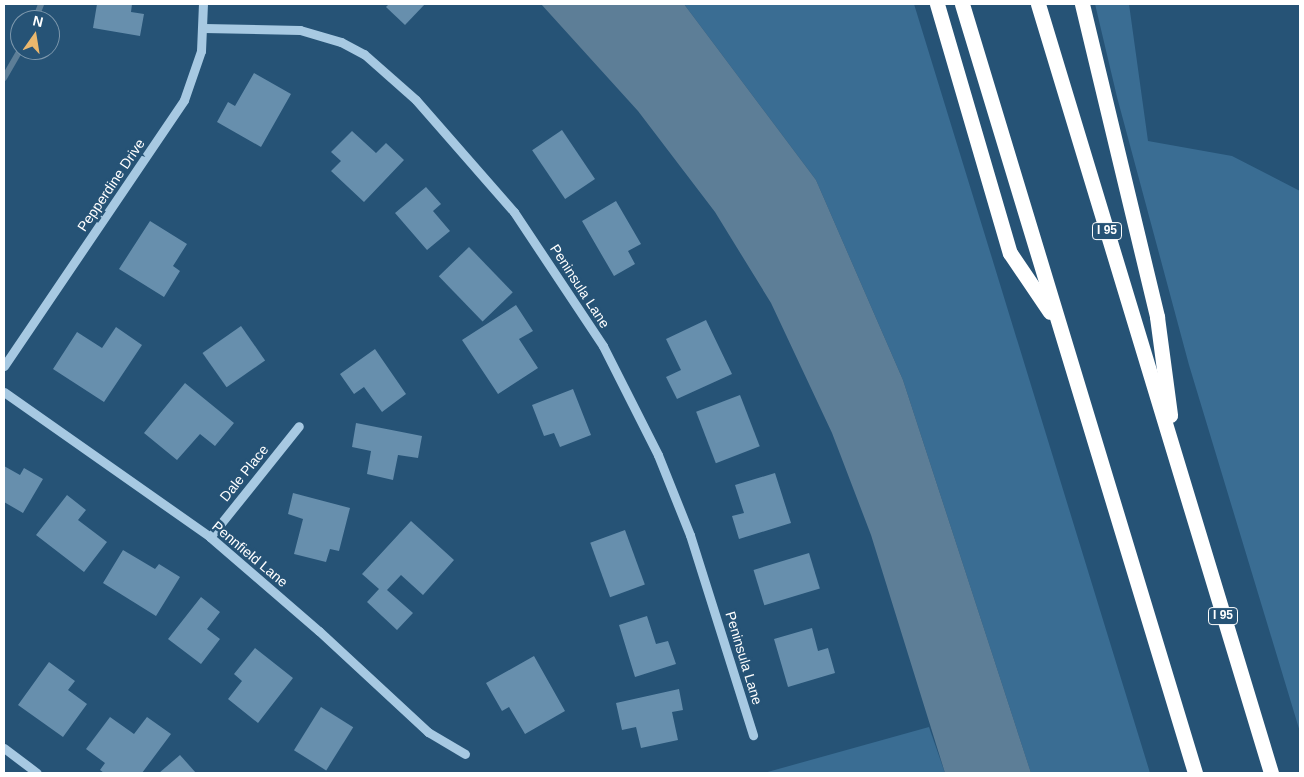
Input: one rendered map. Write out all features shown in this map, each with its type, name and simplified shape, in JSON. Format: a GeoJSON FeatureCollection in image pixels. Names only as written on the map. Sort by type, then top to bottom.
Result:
{"type":"FeatureCollection","features":[{"type":"Feature","properties":{"kind":"highway"},"geometry":{"type":"LineString","coordinates":[[937,4],[1010,252],[1060,326]]}},
{"type":"Feature","properties":{"kind":"highway"},"geometry":{"type":"LineString","coordinates":[[962,4],[1195,773]]}},
{"type":"Feature","properties":{"kind":"highway","name":"I 95"},"geometry":{"type":"LineString","coordinates":[[1038,4],[1271,773]]}},
{"type":"Feature","properties":{"kind":"highway"},"geometry":{"type":"LineString","coordinates":[[1082,4],[1157,316],[1176,459]]}},
{"type":"Feature","properties":{"kind":"street","name":"Pepperdine Drive"},"geometry":{"type":"LineString","coordinates":[[4,366],[178,110],[194,77],[204,28],[203,4]]}},
{"type":"Feature","properties":{"kind":"street","name":"Peninsula Lane"},"geometry":{"type":"LineString","coordinates":[[204,28],[300,30],[341,42],[364,54],[416,100],[514,212],[603,346],[658,455],[690,535],[753,735]]}},
{"type":"Feature","properties":{"kind":"street","name":"Pennfield Lane"},"geometry":{"type":"LineString","coordinates":[[4,392],[210,537],[319,631],[428,732],[465,754]]}},
{"type":"Feature","properties":{"kind":"street","name":"Dale Place"},"geometry":{"type":"LineString","coordinates":[[210,537],[299,426]]}},
{"type":"Feature","properties":{"kind":"street"},"geometry":{"type":"LineString","coordinates":[[4,748],[37,773]]}},
{"type":"Feature","properties":{"kind":"shaded area"},"geometry":{"type":"Polygon","coordinates":[[[541,4],[684,4],[816,180],[903,380],[1031,773],[945,773],[871,535],[832,433],[771,303],[715,212],[638,111],[541,4]]]}},
{"type":"Feature","properties":{"kind":"shaded area"},"geometry":{"type":"Polygon","coordinates":[[[684,4],[914,4],[1150,773],[1031,773],[903,380],[816,180],[684,4]]]}},
{"type":"Feature","properties":{"kind":"shaded area"},"geometry":{"type":"Polygon","coordinates":[[[1095,4],[1129,4],[1148,141],[1232,156],[1300,191],[1300,732],[1189,365],[1117,97],[1095,4]]]}},
{"type":"Feature","properties":{"kind":"shaded area"},"geometry":{"type":"Polygon","coordinates":[[[929,727],[945,773],[764,773],[929,727]]]}},
{"type":"Feature","properties":{"kind":"building"},"geometry":{"type":"Polygon","coordinates":[[[97,4],[132,4],[131,12],[144,14],[140,36],[93,28],[97,4]]]}},
{"type":"Feature","properties":{"kind":"building"},"geometry":{"type":"Polygon","coordinates":[[[389,4],[425,4],[405,25],[386,7],[389,4]]]}},
{"type":"Feature","properties":{"kind":"building"},"geometry":{"type":"Polygon","coordinates":[[[254,73],[291,94],[261,147],[217,122],[228,102],[235,106],[254,73]]]}},
{"type":"Feature","properties":{"kind":"building"},"geometry":{"type":"Polygon","coordinates":[[[562,130],[595,179],[565,199],[532,150],[562,130]]]}},
{"type":"Feature","properties":{"kind":"building"},"geometry":{"type":"Polygon","coordinates":[[[352,131],[376,153],[386,143],[404,160],[364,202],[331,171],[341,161],[331,152],[352,131]]]}},
{"type":"Feature","properties":{"kind":"building"},"geometry":{"type":"Polygon","coordinates":[[[426,187],[441,204],[433,211],[450,231],[427,250],[395,213],[426,187]]]}},
{"type":"Feature","properties":{"kind":"building"},"geometry":{"type":"Polygon","coordinates":[[[616,201],[641,244],[628,251],[635,264],[614,276],[582,221],[616,201]]]}},
{"type":"Feature","properties":{"kind":"building"},"geometry":{"type":"Polygon","coordinates":[[[150,221],[187,244],[173,266],[180,271],[164,297],[119,269],[150,221]]]}},
{"type":"Feature","properties":{"kind":"building"},"geometry":{"type":"Polygon","coordinates":[[[469,247],[513,292],[483,321],[439,276],[469,247]]]}},
{"type":"Feature","properties":{"kind":"building"},"geometry":{"type":"Polygon","coordinates":[[[516,305],[533,331],[519,339],[538,368],[498,394],[462,340],[516,305]]]}},
{"type":"Feature","properties":{"kind":"building"},"geometry":{"type":"Polygon","coordinates":[[[706,320],[732,374],[677,399],[666,377],[681,370],[666,339],[706,320]]]}},
{"type":"Feature","properties":{"kind":"building"},"geometry":{"type":"Polygon","coordinates":[[[241,326],[265,360],[227,387],[202,353],[241,326]]]}},
{"type":"Feature","properties":{"kind":"building"},"geometry":{"type":"Polygon","coordinates":[[[116,327],[142,345],[104,402],[53,369],[77,332],[102,348],[116,327]]]}},
{"type":"Feature","properties":{"kind":"building"},"geometry":{"type":"Polygon","coordinates":[[[375,349],[406,394],[382,412],[364,387],[354,394],[340,374],[375,349]]]}},
{"type":"Feature","properties":{"kind":"building"},"geometry":{"type":"Polygon","coordinates":[[[185,383],[234,423],[215,446],[200,434],[177,460],[144,433],[185,383]]]}},
{"type":"Feature","properties":{"kind":"building"},"geometry":{"type":"Polygon","coordinates":[[[573,389],[591,435],[560,447],[554,433],[544,436],[532,405],[573,389]]]}},
{"type":"Feature","properties":{"kind":"building"},"geometry":{"type":"Polygon","coordinates":[[[740,395],[760,446],[716,463],[696,412],[740,395]]]}},
{"type":"Feature","properties":{"kind":"building"},"geometry":{"type":"Polygon","coordinates":[[[356,423],[422,436],[418,458],[398,455],[393,480],[367,474],[371,451],[352,447],[356,423]]]}},
{"type":"Feature","properties":{"kind":"building"},"geometry":{"type":"Polygon","coordinates":[[[4,466],[20,475],[24,468],[43,479],[23,513],[4,502],[4,466]]]}},
{"type":"Feature","properties":{"kind":"building"},"geometry":{"type":"Polygon","coordinates":[[[775,473],[791,523],[739,539],[732,516],[744,513],[735,485],[775,473]]]}},
{"type":"Feature","properties":{"kind":"building"},"geometry":{"type":"Polygon","coordinates":[[[293,493],[350,508],[339,551],[330,549],[326,562],[294,554],[303,519],[288,514],[293,493]]]}},
{"type":"Feature","properties":{"kind":"building"},"geometry":{"type":"Polygon","coordinates":[[[67,495],[86,510],[78,520],[107,542],[84,572],[36,535],[67,495]]]}},
{"type":"Feature","properties":{"kind":"building"},"geometry":{"type":"Polygon","coordinates":[[[411,521],[454,560],[423,595],[401,575],[387,590],[413,613],[397,630],[367,602],[379,589],[362,574],[411,521]]]}},
{"type":"Feature","properties":{"kind":"building"},"geometry":{"type":"Polygon","coordinates":[[[625,530],[645,585],[610,597],[590,543],[625,530]]]}},
{"type":"Feature","properties":{"kind":"building"},"geometry":{"type":"Polygon","coordinates":[[[123,550],[155,569],[159,564],[180,577],[156,616],[103,583],[123,550]]]}},
{"type":"Feature","properties":{"kind":"building"},"geometry":{"type":"Polygon","coordinates":[[[809,553],[820,588],[764,605],[754,570],[809,553]]]}},
{"type":"Feature","properties":{"kind":"building"},"geometry":{"type":"Polygon","coordinates":[[[201,597],[220,612],[207,629],[220,639],[201,664],[168,639],[201,597]]]}},
{"type":"Feature","properties":{"kind":"building"},"geometry":{"type":"Polygon","coordinates":[[[647,616],[656,644],[668,641],[676,664],[635,677],[619,625],[647,616]]]}},
{"type":"Feature","properties":{"kind":"building"},"geometry":{"type":"Polygon","coordinates":[[[812,628],[818,651],[828,648],[835,673],[788,687],[774,639],[812,628]]]}},
{"type":"Feature","properties":{"kind":"building"},"geometry":{"type":"Polygon","coordinates":[[[255,648],[293,678],[258,723],[228,699],[242,681],[234,674],[255,648]]]}},
{"type":"Feature","properties":{"kind":"building"},"geometry":{"type":"Polygon","coordinates":[[[534,656],[565,711],[525,734],[509,707],[502,711],[486,683],[534,656]]]}},
{"type":"Feature","properties":{"kind":"building"},"geometry":{"type":"Polygon","coordinates":[[[49,662],[75,681],[68,690],[87,704],[63,737],[18,705],[49,662]]]}},
{"type":"Feature","properties":{"kind":"building"},"geometry":{"type":"Polygon","coordinates":[[[679,689],[683,710],[672,712],[678,740],[641,748],[636,727],[622,730],[616,703],[679,689]]]}},
{"type":"Feature","properties":{"kind":"building"},"geometry":{"type":"Polygon","coordinates":[[[321,707],[353,727],[326,770],[294,750],[321,707]]]}},
{"type":"Feature","properties":{"kind":"building"},"geometry":{"type":"Polygon","coordinates":[[[110,717],[134,734],[147,717],[171,734],[142,773],[104,773],[100,770],[105,763],[86,749],[110,717]]]}},
{"type":"Feature","properties":{"kind":"building"},"geometry":{"type":"Polygon","coordinates":[[[180,755],[196,773],[159,773],[180,755]]]}},
{"type":"Feature","properties":{"kind":"waterway"},"geometry":{"type":"LineString","coordinates":[[39,10],[41,4]]}},
{"type":"Feature","properties":{"kind":"waterway"},"geometry":{"type":"LineString","coordinates":[[4,78],[14,60]]}}]}
